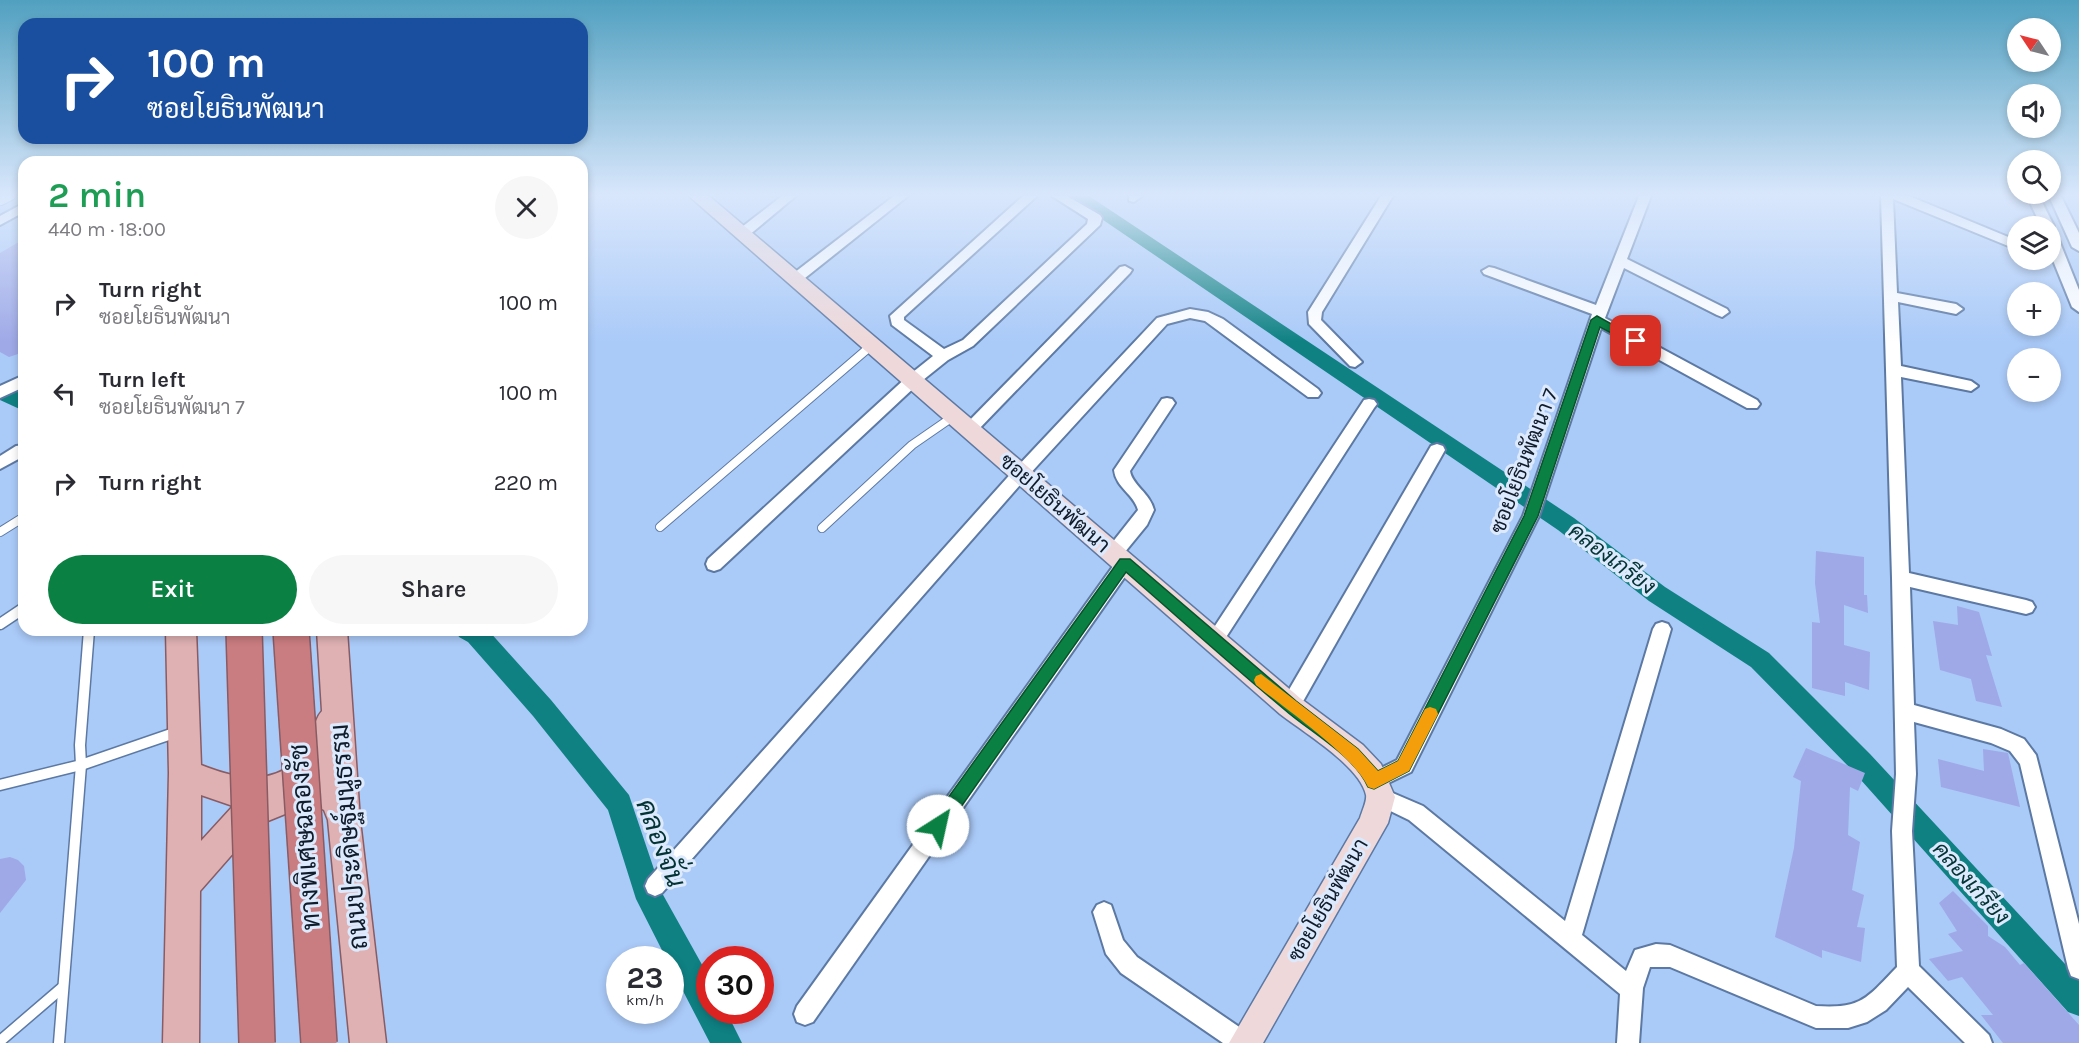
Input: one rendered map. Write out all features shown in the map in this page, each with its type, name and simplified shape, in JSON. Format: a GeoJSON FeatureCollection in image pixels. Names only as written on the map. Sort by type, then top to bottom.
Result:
{"type":"FeatureCollection","features":[{"type":"Feature","properties":{"kind":"highway"},"geometry":{"type":"LineString","coordinates":[[244,636],[257,1043]]}},
{"type":"Feature","properties":{"kind":"highway","name":"ทางพิเศษฉลองรัช"},"geometry":{"type":"LineString","coordinates":[[291,636],[319,1043]]}},
{"type":"Feature","properties":{"kind":"main road"},"geometry":{"type":"LineString","coordinates":[[181,636],[185,883],[181,1043]]}},
{"type":"Feature","properties":{"kind":"main road","name":"ถนนประดิษฐ์มนูธรรม"},"geometry":{"type":"LineString","coordinates":[[332,636],[344,820],[368,1043]]}},
{"type":"Feature","properties":{"kind":"main road"},"geometry":{"type":"LineString","coordinates":[[185,773],[239,793],[261,793],[298,780],[322,758],[337,693]]}},
{"type":"Feature","properties":{"kind":"main road"},"geometry":{"type":"LineString","coordinates":[[185,883],[247,814],[288,797],[321,792],[336,800],[344,820]]}},
{"type":"Feature","properties":{"kind":"street","name":"ซอยโยธินพัฒนา"},"geometry":{"type":"LineString","coordinates":[[756,245],[1290,706],[1353,754],[1371,773],[1378,789],[1372,823],[1244,1043]]}},
{"type":"Feature","properties":{"kind":"street"},"geometry":{"type":"LineString","coordinates":[[795,279],[839,245]]}},
{"type":"Feature","properties":{"kind":"street"},"geometry":{"type":"LineString","coordinates":[[943,356],[897,322],[897,316],[977,245]]}},
{"type":"Feature","properties":{"kind":"street"},"geometry":{"type":"LineString","coordinates":[[714,564],[913,380],[943,356],[968,343],[1072,245]]}},
{"type":"Feature","properties":{"kind":"street"},"geometry":{"type":"LineString","coordinates":[[1355,362],[1314,321],[1315,312],[1357,245]]}},
{"type":"Feature","properties":{"kind":"street","name":"ซอยโยธินพัฒนา 7"},"geometry":{"type":"LineString","coordinates":[[1378,789],[1404,766],[1531,516],[1599,316],[1627,245]]}},
{"type":"Feature","properties":{"kind":"street"},"geometry":{"type":"LineString","coordinates":[[1889,245],[1905,711],[1906,774],[1902,831],[1908,971],[1981,1043]]}},
{"type":"Feature","properties":{"kind":"street"},"geometry":{"type":"LineString","coordinates":[[1621,261],[1722,312]]}},
{"type":"Feature","properties":{"kind":"street"},"geometry":{"type":"LineString","coordinates":[[2061,264],[2079,271]]}},
{"type":"Feature","properties":{"kind":"street"},"geometry":{"type":"LineString","coordinates":[[962,422],[1125,270]]}},
{"type":"Feature","properties":{"kind":"street"},"geometry":{"type":"LineString","coordinates":[[2061,270],[2079,307]]}},
{"type":"Feature","properties":{"kind":"street"},"geometry":{"type":"LineString","coordinates":[[1489,271],[1599,316],[1752,404]]}},
{"type":"Feature","properties":{"kind":"street"},"geometry":{"type":"LineString","coordinates":[[1891,296],[1956,309]]}},
{"type":"Feature","properties":{"kind":"street"},"geometry":{"type":"LineString","coordinates":[[655,886],[1021,473],[1162,321],[1181,313],[1204,315],[1218,322],[1313,393]]}},
{"type":"Feature","properties":{"kind":"street"},"geometry":{"type":"LineString","coordinates":[[1894,370],[1971,386]]}},
{"type":"Feature","properties":{"kind":"street"},"geometry":{"type":"LineString","coordinates":[[0,393],[18,383]]}},
{"type":"Feature","properties":{"kind":"street"},"geometry":{"type":"LineString","coordinates":[[805,1014],[1119,558],[1146,510],[1144,501],[1123,479],[1122,470],[1167,403]]}},
{"type":"Feature","properties":{"kind":"street"},"geometry":{"type":"LineString","coordinates":[[1215,640],[1369,405]]}},
{"type":"Feature","properties":{"kind":"street"},"geometry":{"type":"LineString","coordinates":[[1290,706],[1437,450]]}},
{"type":"Feature","properties":{"kind":"street"},"geometry":{"type":"LineString","coordinates":[[0,463],[18,452]]}},
{"type":"Feature","properties":{"kind":"street"},"geometry":{"type":"LineString","coordinates":[[1901,578],[2026,607]]}},
{"type":"Feature","properties":{"kind":"street"},"geometry":{"type":"LineString","coordinates":[[1570,939],[1662,628]]}},
{"type":"Feature","properties":{"kind":"street"},"geometry":{"type":"LineString","coordinates":[[1905,711],[1994,735],[2017,746],[2029,761],[2079,968]]}},
{"type":"Feature","properties":{"kind":"street"},"geometry":{"type":"LineString","coordinates":[[1378,789],[1416,813],[1632,990]]}},
{"type":"Feature","properties":{"kind":"street"},"geometry":{"type":"LineString","coordinates":[[1104,912],[1114,946],[1129,965],[1244,1043]]}},
{"type":"Feature","properties":{"kind":"street"},"geometry":{"type":"LineString","coordinates":[[1628,1043],[1632,990],[1637,968],[1643,958],[1670,956],[1816,1017],[1838,1019],[1863,1014],[1908,971]]}},
{"type":"Feature","properties":{"kind":"lane"},"geometry":{"type":"LineString","coordinates":[[660,527],[872,345]]}},
{"type":"Feature","properties":{"kind":"lane"},"geometry":{"type":"LineString","coordinates":[[822,528],[912,446],[962,422]]}},
{"type":"Feature","properties":{"kind":"lane"},"geometry":{"type":"LineString","coordinates":[[0,532],[18,521]]}},
{"type":"Feature","properties":{"kind":"lane"},"geometry":{"type":"LineString","coordinates":[[0,624],[18,612]]}},
{"type":"Feature","properties":{"kind":"lane"},"geometry":{"type":"LineString","coordinates":[[59,1043],[81,765],[80,745],[89,636]]}},
{"type":"Feature","properties":{"kind":"lane"},"geometry":{"type":"LineString","coordinates":[[0,785],[81,765],[183,730]]}},
{"type":"Feature","properties":{"kind":"lane"},"geometry":{"type":"LineString","coordinates":[[0,1041],[63,987]]}},
{"type":"Feature","properties":{"kind":"building"},"geometry":{"type":"Polygon","coordinates":[[[18,245],[18,354],[9,357],[0,352],[0,253],[18,245]]]}},
{"type":"Feature","properties":{"kind":"building"},"geometry":{"type":"Polygon","coordinates":[[[1816,551],[1864,557],[1864,595],[1867,595],[1868,613],[1844,605],[1844,645],[1870,652],[1869,690],[1845,682],[1845,696],[1812,688],[1812,622],[1820,623],[1815,583],[1816,551]]]}},
{"type":"Feature","properties":{"kind":"building"},"geometry":{"type":"Polygon","coordinates":[[[1957,606],[1979,612],[1992,656],[1986,655],[2002,707],[1976,701],[1971,679],[1940,670],[1933,621],[1958,625],[1957,606]]]}},
{"type":"Feature","properties":{"kind":"building"},"geometry":{"type":"Polygon","coordinates":[[[1806,748],[1865,773],[1858,791],[1850,787],[1848,835],[1860,842],[1852,890],[1864,895],[1857,927],[1865,928],[1861,962],[1822,950],[1822,958],[1775,937],[1794,848],[1801,781],[1793,777],[1806,748]]]}},
{"type":"Feature","properties":{"kind":"building"},"geometry":{"type":"Polygon","coordinates":[[[1983,749],[2008,753],[2020,807],[1941,787],[1938,759],[1984,771],[1983,749]]]}},
{"type":"Feature","properties":{"kind":"building"},"geometry":{"type":"Polygon","coordinates":[[[10,857],[18,860],[24,866],[26,880],[0,913],[0,859],[10,857]]]}},
{"type":"Feature","properties":{"kind":"building"},"geometry":{"type":"Polygon","coordinates":[[[1953,891],[1988,926],[1988,936],[2005,947],[2020,965],[2024,963],[2079,1025],[2079,1043],[2003,1043],[1981,1015],[1993,1015],[1962,977],[1948,981],[1929,959],[1963,951],[1948,934],[1957,931],[1939,903],[1953,891]]]}},
{"type":"Feature","properties":{"kind":"waterway","name":"คลองเกรียง"},"geometry":{"type":"LineString","coordinates":[[1150,245],[1566,524],[1657,594],[1760,660],[1861,762],[2079,1001]]}},
{"type":"Feature","properties":{"kind":"waterway","name":"คลองจั่น"},"geometry":{"type":"LineString","coordinates":[[0,391],[18,401]]}},
{"type":"Feature","properties":{"kind":"waterway","name":"คลองจั่น"},"geometry":{"type":"LineString","coordinates":[[478,636],[542,708],[619,804],[650,899],[696,984]]}},
{"type":"Feature","properties":{"kind":"waterway","name":"คลองจั่น"},"geometry":{"type":"LineString","coordinates":[[717,1024],[727,1043]]}},
{"type":"Feature","properties":{"kind":"slow traffic"},"geometry":{"type":"LineString","coordinates":[[1261,680],[1290,706],[1353,754],[1371,773],[1374,781],[1404,766],[1430,714]]}},
{"type":"Feature","properties":{"kind":"route"},"geometry":{"type":"LineString","coordinates":[[938,826],[1125,562],[1290,706],[1353,754],[1371,773],[1374,781],[1404,766],[1531,516],[1597,320],[1636,341]]}}]}
